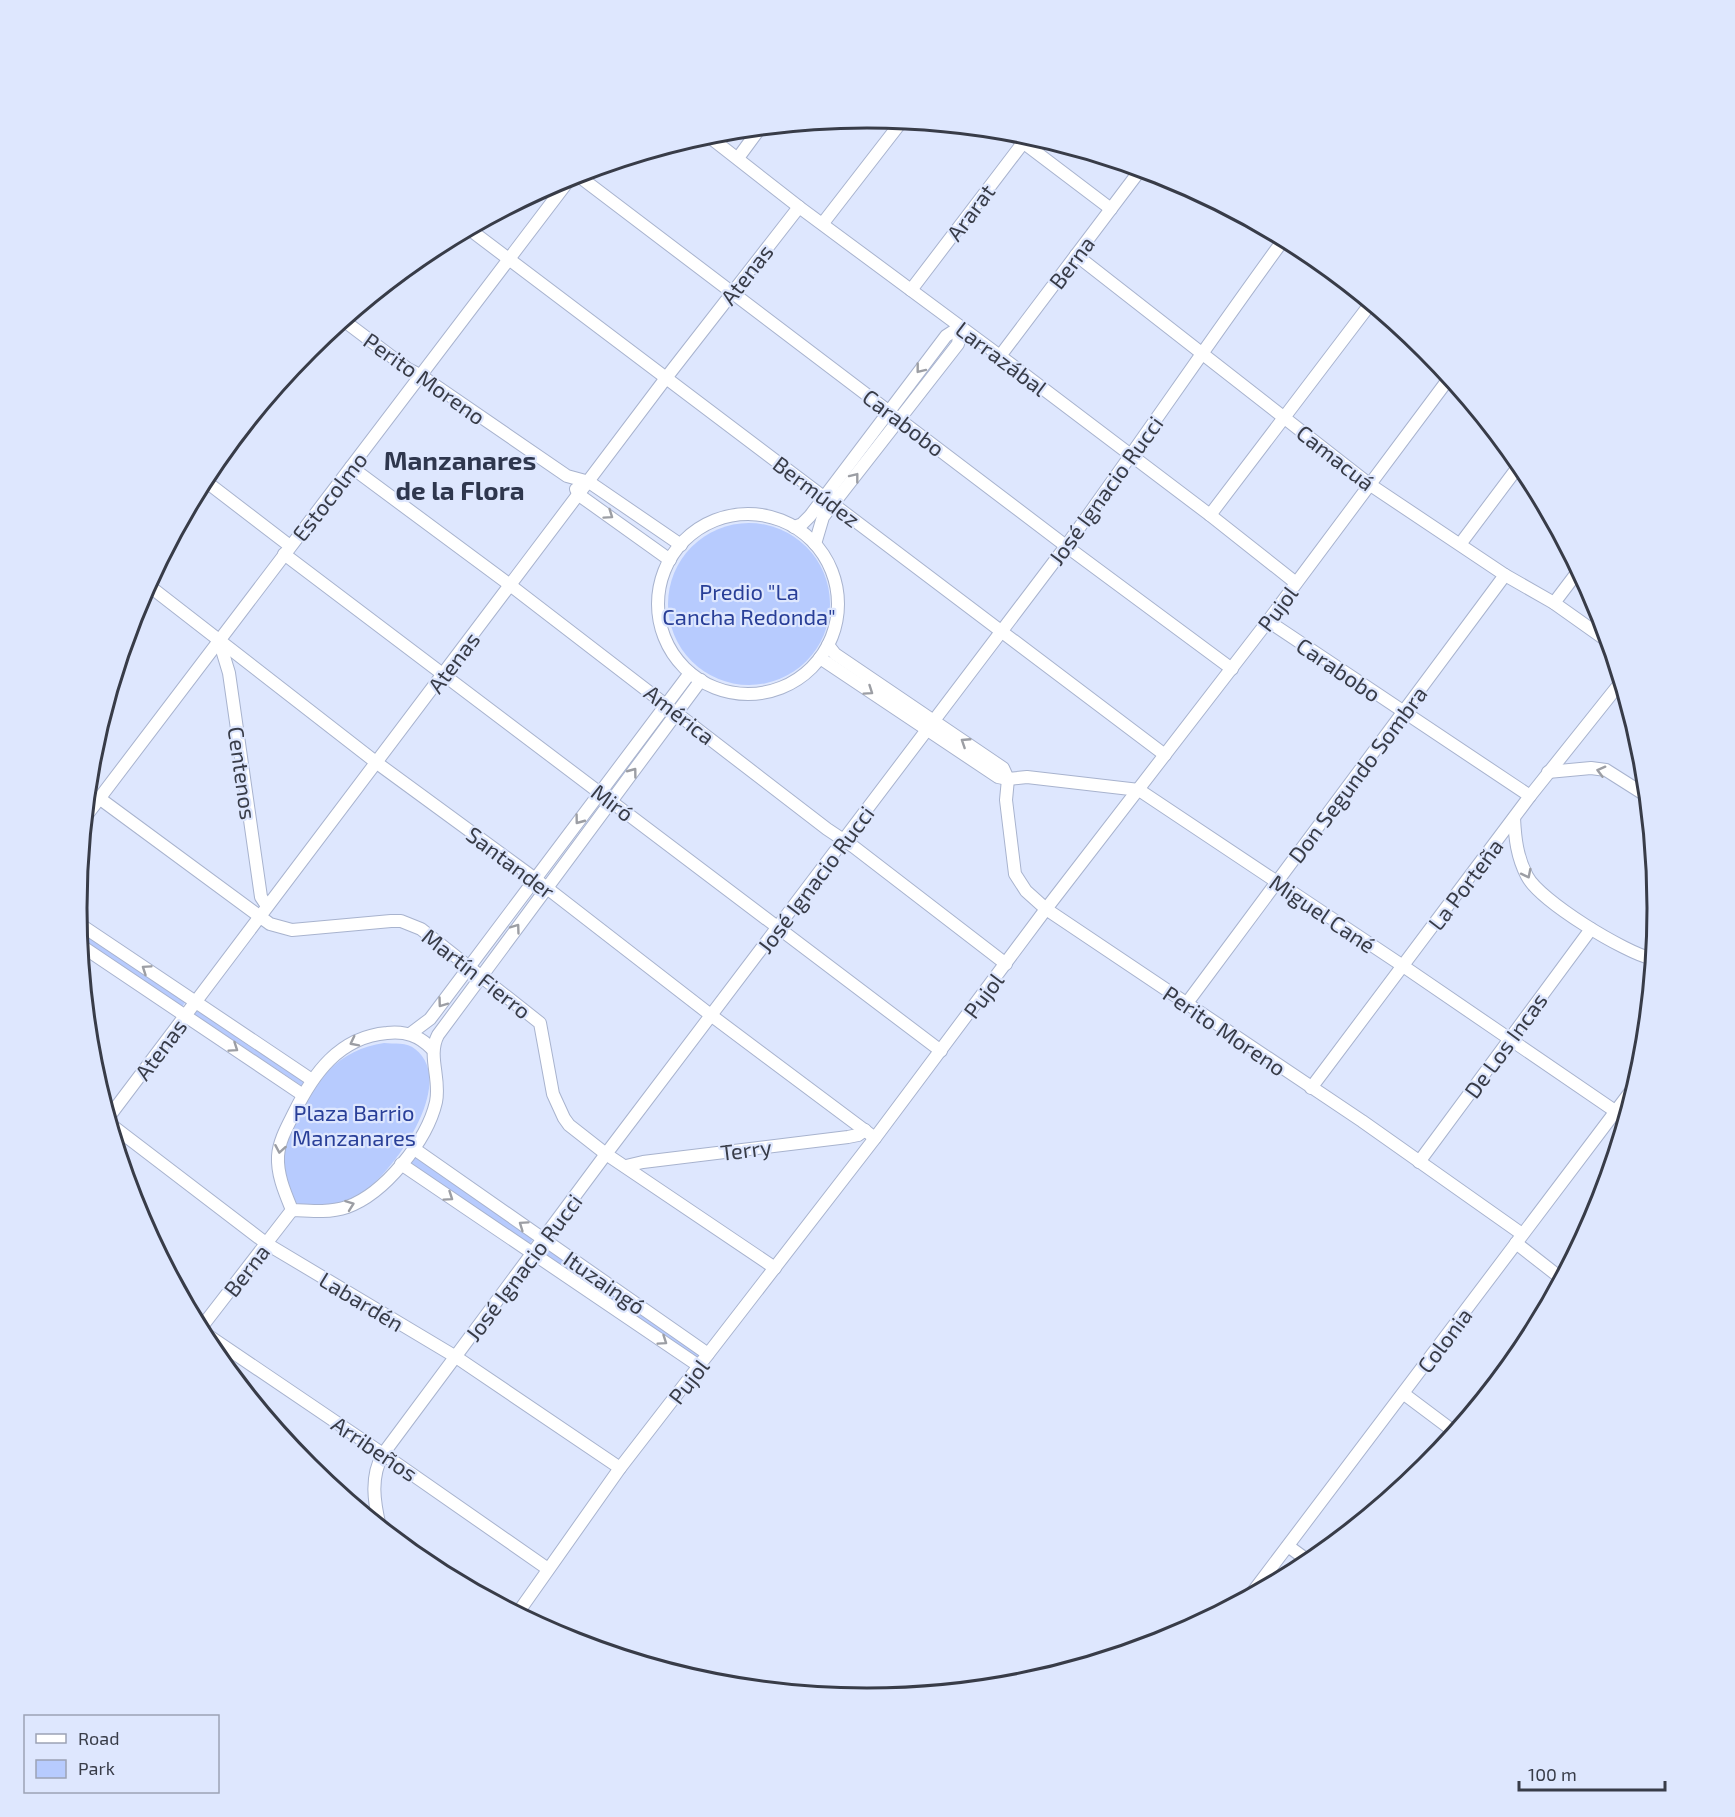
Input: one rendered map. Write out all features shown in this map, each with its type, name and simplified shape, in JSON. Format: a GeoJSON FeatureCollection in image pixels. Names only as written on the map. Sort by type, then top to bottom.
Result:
{"type":"FeatureCollection","features":[{"type":"Feature","properties":{"kind":"street"},"geometry":{"type":"LineString","coordinates":[[824,223],[896,129]]}},
{"type":"Feature","properties":{"kind":"street"},"geometry":{"type":"LineString","coordinates":[[738,158],[753,137]]}},
{"type":"Feature","properties":{"kind":"street","name":"Larrazábal"},"geometry":{"type":"LineString","coordinates":[[717,143],[799,207],[824,223],[1210,515],[1296,583]]}},
{"type":"Feature","properties":{"kind":"street","name":"Ararat"},"geometry":{"type":"LineString","coordinates":[[911,290],[1022,144]]}},
{"type":"Feature","properties":{"kind":"street"},"geometry":{"type":"LineString","coordinates":[[1035,147],[1111,209]]}},
{"type":"Feature","properties":{"kind":"street","name":"Berna"},"geometry":{"type":"LineString","coordinates":[[1000,356],[1136,176]]}},
{"type":"Feature","properties":{"kind":"street","name":"Carabobo"},"geometry":{"type":"LineString","coordinates":[[585,181],[1232,669]]}},
{"type":"Feature","properties":{"kind":"street","name":"Estocolmo"},"geometry":{"type":"LineString","coordinates":[[94,804],[561,191]]}},
{"type":"Feature","properties":{"kind":"street","name":"Atenas"},"geometry":{"type":"LineString","coordinates":[[114,1110],[666,378],[799,207]]}},
{"type":"Feature","properties":{"kind":"street","name":"Bermúdez"},"geometry":{"type":"LineString","coordinates":[[475,234],[1165,755]]}},
{"type":"Feature","properties":{"kind":"street","name":"José Ignacio Rucci"},"geometry":{"type":"LineString","coordinates":[[378,1516],[374,1484],[383,1454],[606,1154],[1066,546],[1131,456],[1202,351],[1279,246]]}},
{"type":"Feature","properties":{"kind":"street","name":"Camacuá"},"geometry":{"type":"LineString","coordinates":[[1076,255],[1370,484],[1461,543],[1505,575],[1554,603],[1598,634]]}},
{"type":"Feature","properties":{"kind":"street"},"geometry":{"type":"LineString","coordinates":[[1210,515],[1367,309]]}},
{"type":"Feature","properties":{"kind":"street","name":"Perito Moreno"},"geometry":{"type":"LineString","coordinates":[[350,325],[408,369],[567,476],[589,482],[681,545]]}},
{"type":"Feature","properties":{"kind":"street"},"geometry":{"type":"LineString","coordinates":[[815,544],[819,525],[829,500],[888,410],[946,336],[960,327]]}},
{"type":"Feature","properties":{"kind":"street"},"geometry":{"type":"LineString","coordinates":[[795,527],[806,521],[829,500],[900,418],[958,344],[960,327]]}},
{"type":"Feature","properties":{"kind":"street","name":"Pujol"},"geometry":{"type":"LineString","coordinates":[[521,1608],[620,1468],[775,1268],[870,1134],[941,1051],[1046,909],[1232,669],[1445,384]]}},
{"type":"Feature","properties":{"kind":"street","name":"América"},"geometry":{"type":"LineString","coordinates":[[351,467],[678,712],[1006,964]]}},
{"type":"Feature","properties":{"kind":"street"},"geometry":{"type":"LineString","coordinates":[[1461,543],[1514,473]]}},
{"type":"Feature","properties":{"kind":"street","name":"Perito Moreno"},"geometry":{"type":"LineString","coordinates":[[567,476],[579,495],[670,560]]}},
{"type":"Feature","properties":{"kind":"street","name":"Miró"},"geometry":{"type":"LineString","coordinates":[[212,487],[287,550],[445,674],[941,1051]]}},
{"type":"Feature","properties":{"kind":"street"},"geometry":{"type":"LineString","coordinates":[[755,514],[795,527],[815,544],[830,567],[837,593],[837,620],[828,645],[820,658],[802,677],[765,693],[725,691],[690,673],[672,652],[659,613],[664,573],[670,560],[681,545],[702,527],[728,517],[755,514]]}},
{"type":"Feature","properties":{"kind":"street","name":"Don Segundo Sombra"},"geometry":{"type":"LineString","coordinates":[[1187,1004],[1505,575]]}},
{"type":"Feature","properties":{"kind":"street"},"geometry":{"type":"LineString","coordinates":[[1554,603],[1574,577]]}},
{"type":"Feature","properties":{"kind":"street","name":"Santander"},"geometry":{"type":"LineString","coordinates":[[155,590],[377,763],[546,887],[712,1016],[870,1134]]}},
{"type":"Feature","properties":{"kind":"street","name":"Carabobo"},"geometry":{"type":"LineString","coordinates":[[1268,621],[1530,796]]}},
{"type":"Feature","properties":{"kind":"street","name":"Centenos"},"geometry":{"type":"LineString","coordinates":[[219,640],[228,672],[263,911]]}},
{"type":"Feature","properties":{"kind":"street"},"geometry":{"type":"LineString","coordinates":[[828,645],[835,654],[930,726]]}},
{"type":"Feature","properties":{"kind":"street"},"geometry":{"type":"LineString","coordinates":[[820,658],[1003,768],[1008,779]]}},
{"type":"Feature","properties":{"kind":"street"},"geometry":{"type":"LineString","coordinates":[[228,672],[233,664],[242,659]]}},
{"type":"Feature","properties":{"kind":"street"},"geometry":{"type":"LineString","coordinates":[[410,1034],[430,1019],[690,673]]}},
{"type":"Feature","properties":{"kind":"street"},"geometry":{"type":"LineString","coordinates":[[432,1048],[419,1037],[410,1034],[379,1034],[356,1041],[332,1057],[312,1080],[285,1130],[278,1157],[282,1183],[292,1209],[316,1212],[345,1207],[375,1191],[401,1164],[423,1132],[435,1103],[437,1082],[432,1048],[438,1035],[701,680]]}},
{"type":"Feature","properties":{"kind":"street","name":"La Porteña"},"geometry":{"type":"LineString","coordinates":[[1311,1088],[1548,772],[1616,688]]}},
{"type":"Feature","properties":{"kind":"street"},"geometry":{"type":"LineString","coordinates":[[1548,772],[1591,768],[1606,770],[1638,791]]}},
{"type":"Feature","properties":{"kind":"street","name":"Miguel Cané"},"geometry":{"type":"LineString","coordinates":[[1008,779],[1026,777],[1139,790],[1615,1111]]}},
{"type":"Feature","properties":{"kind":"street","name":"Perito Moreno"},"geometry":{"type":"LineString","coordinates":[[1008,779],[1006,800],[1016,874],[1026,891],[1046,909],[1419,1162],[1519,1239],[1557,1274]]}},
{"type":"Feature","properties":{"kind":"street","name":"Martín Fierro"},"geometry":{"type":"LineString","coordinates":[[99,798],[263,911],[270,924],[292,930],[401,921],[421,929],[540,1023],[549,1079],[557,1106],[569,1125],[606,1154],[775,1268]]}},
{"type":"Feature","properties":{"kind":"street"},"geometry":{"type":"LineString","coordinates":[[1514,818],[1518,855],[1535,888],[1591,928],[1634,953],[1646,957]]}},
{"type":"Feature","properties":{"kind":"street","name":"De Los Incas"},"geometry":{"type":"LineString","coordinates":[[1419,1162],[1591,928]]}},
{"type":"Feature","properties":{"kind":"street"},"geometry":{"type":"LineString","coordinates":[[88,930],[312,1080]]}},
{"type":"Feature","properties":{"kind":"street"},"geometry":{"type":"LineString","coordinates":[[89,951],[303,1095]]}},
{"type":"Feature","properties":{"kind":"street","name":"Colonia"},"geometry":{"type":"LineString","coordinates":[[1260,1583],[1623,1102]]}},
{"type":"Feature","properties":{"kind":"street","name":"Labardén"},"geometry":{"type":"LineString","coordinates":[[120,1132],[267,1244],[456,1357],[620,1468]]}},
{"type":"Feature","properties":{"kind":"street","name":"Terry"},"geometry":{"type":"LineString","coordinates":[[626,1166],[870,1134]]}},
{"type":"Feature","properties":{"kind":"street","name":"Ituzaingó"},"geometry":{"type":"LineString","coordinates":[[413,1148],[708,1354]]}},
{"type":"Feature","properties":{"kind":"street","name":"Ituzaingó"},"geometry":{"type":"LineString","coordinates":[[401,1164],[699,1366]]}},
{"type":"Feature","properties":{"kind":"street","name":"Berna"},"geometry":{"type":"LineString","coordinates":[[206,1322],[292,1209]]}},
{"type":"Feature","properties":{"kind":"street","name":"Arribeños"},"geometry":{"type":"LineString","coordinates":[[220,1344],[548,1569]]}},
{"type":"Feature","properties":{"kind":"street"},"geometry":{"type":"LineString","coordinates":[[1404,1394],[1449,1428]]}},
{"type":"Feature","properties":{"kind":"street"},"geometry":{"type":"LineString","coordinates":[[1288,1546],[1302,1556]]}},
{"type":"Feature","properties":{"kind":"green space","name":"Predio \"La Cancha Redonda\""},"geometry":{"type":"Polygon","coordinates":[[[749,523],[780,530],[794,537],[806,547],[816,559],[823,573],[830,604],[823,635],[816,649],[806,661],[794,671],[780,678],[749,685],[718,678],[704,671],[692,661],[682,649],[675,635],[668,604],[675,573],[682,559],[692,547],[704,537],[718,530],[749,523]]]}},
{"type":"Feature","properties":{"kind":"green space"},"geometry":{"type":"Polygon","coordinates":[[[88,937],[186,1001],[182,1007],[88,944],[88,937]]]}},
{"type":"Feature","properties":{"kind":"green space"},"geometry":{"type":"Polygon","coordinates":[[[195,1006],[306,1080],[302,1086],[191,1012],[195,1006]]]}},
{"type":"Feature","properties":{"kind":"green space","name":"Plaza Barrio Manzanares"},"geometry":{"type":"Polygon","coordinates":[[[384,1043],[404,1044],[412,1047],[427,1064],[429,1083],[425,1105],[416,1127],[388,1168],[360,1195],[349,1201],[331,1205],[306,1206],[297,1203],[287,1188],[284,1162],[289,1135],[305,1100],[334,1065],[354,1052],[384,1043]]]}},
{"type":"Feature","properties":{"kind":"green space"},"geometry":{"type":"Polygon","coordinates":[[[414,1152],[535,1237],[528,1246],[407,1162],[414,1152]]]}},
{"type":"Feature","properties":{"kind":"green space"},"geometry":{"type":"Polygon","coordinates":[[[545,1246],[702,1354],[698,1361],[540,1253],[545,1246]]]}},
{"type":"Feature","properties":{"kind":"district","name":"Manzanares de la Flora"},"geometry":{"type":"Point","coordinates":[460,474]}}]}
